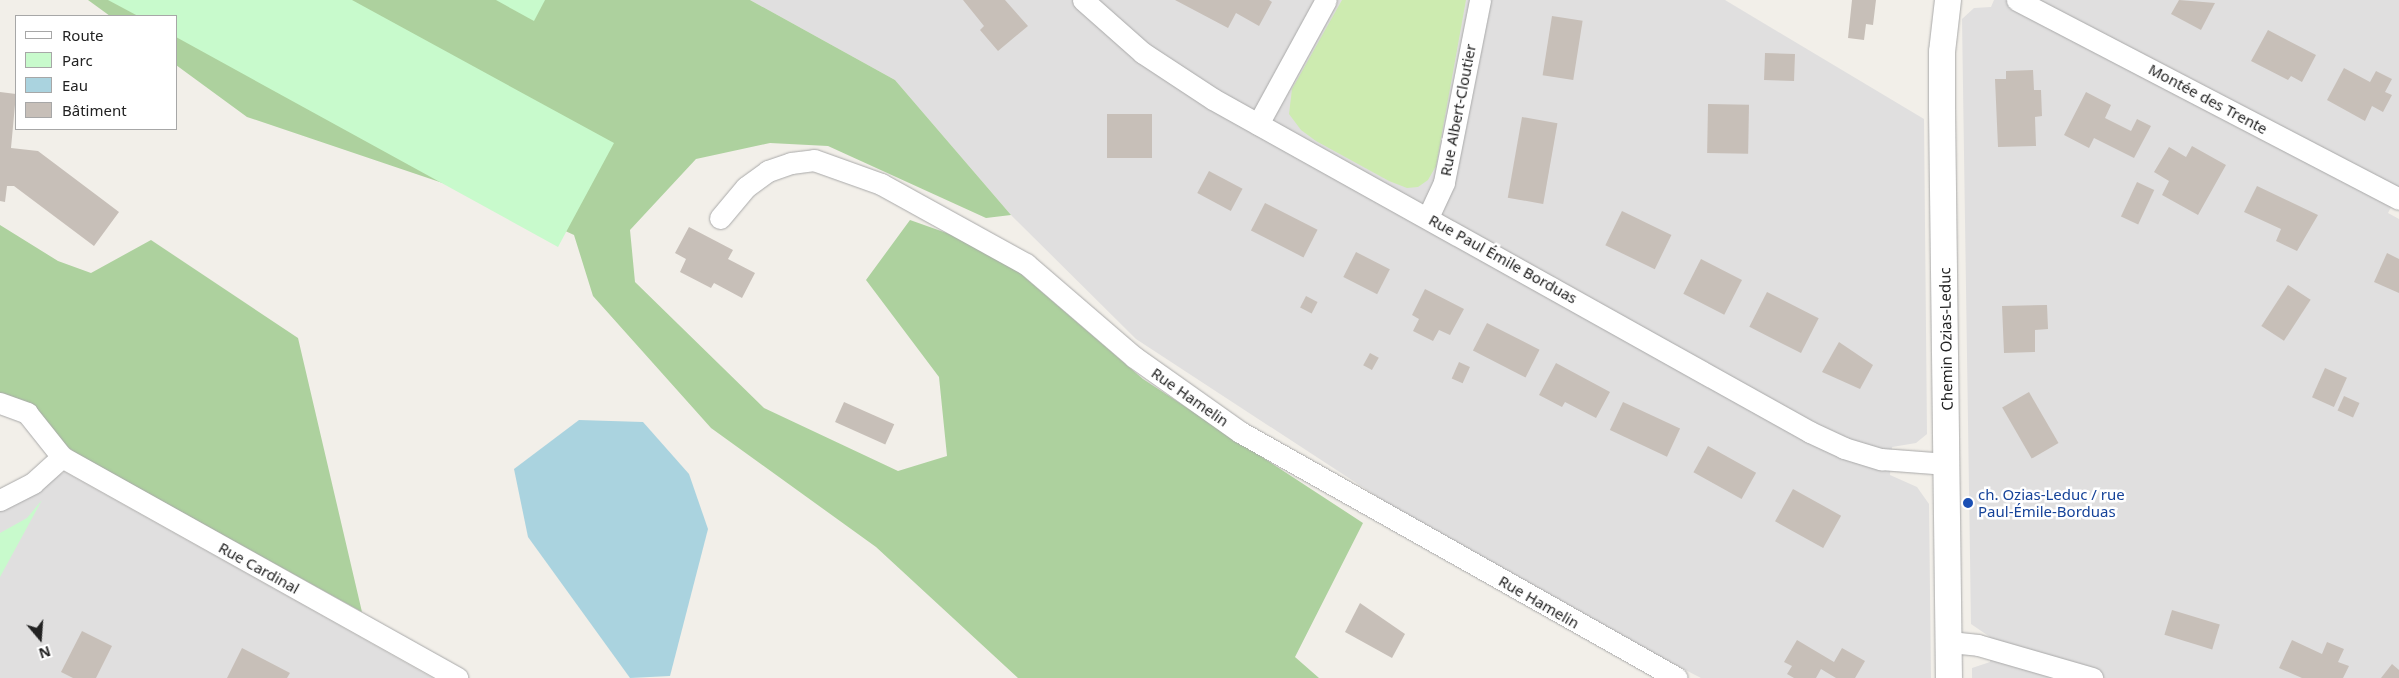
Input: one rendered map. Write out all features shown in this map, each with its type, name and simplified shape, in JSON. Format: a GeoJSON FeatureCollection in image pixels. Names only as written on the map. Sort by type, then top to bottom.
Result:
{"type":"FeatureCollection","features":[{"type":"Feature","properties":{"kind":"street","name":"Rue Paul Émile Borduas"},"geometry":{"type":"LineString","coordinates":[[1083,0],[1143,53],[1258,124],[1829,442],[1899,462],[1947,464]]}},
{"type":"Feature","properties":{"kind":"street"},"geometry":{"type":"LineString","coordinates":[[1258,124],[1326,0]]}},
{"type":"Feature","properties":{"kind":"street","name":"Rue Albert-Cloutier"},"geometry":{"type":"LineString","coordinates":[[1428,217],[1444,182],[1480,0]]}},
{"type":"Feature","properties":{"kind":"street","name":"Chemin Ozias-Leduc"},"geometry":{"type":"LineString","coordinates":[[1948,0],[1942,52],[1950,678]]}},
{"type":"Feature","properties":{"kind":"street","name":"Montée des Trente"},"geometry":{"type":"LineString","coordinates":[[2017,0],[2399,199]]}},
{"type":"Feature","properties":{"kind":"street","name":"Rue Hamelin"},"geometry":{"type":"LineString","coordinates":[[720,218],[746,187],[768,171],[791,162],[814,160],[881,184],[1026,264],[1134,357],[1240,432],[1677,678]]}},
{"type":"Feature","properties":{"kind":"street","name":"Rue Cardinal"},"geometry":{"type":"LineString","coordinates":[[0,402],[27,412],[62,457],[457,678]]}},
{"type":"Feature","properties":{"kind":"street"},"geometry":{"type":"LineString","coordinates":[[0,500],[33,482],[62,457]]}},
{"type":"Feature","properties":{"kind":"street"},"geometry":{"type":"LineString","coordinates":[[1950,642],[1978,645],[2092,678]]}},
{"type":"Feature","properties":{"kind":"shaded area"},"geometry":{"type":"Polygon","coordinates":[[[750,0],[1725,0],[1924,119],[1927,434],[1916,443],[1892,447],[1890,475],[1917,487],[1929,504],[1931,678],[1701,678],[1579,615],[1390,505],[1136,339],[1011,215],[895,80],[750,0]]]}},
{"type":"Feature","properties":{"kind":"shaded area"},"geometry":{"type":"Polygon","coordinates":[[[1994,0],[2399,0],[2399,192],[2388,213],[2399,219],[2399,678],[1972,678],[1972,668],[1990,662],[1990,637],[1971,624],[1962,19],[1974,8],[1991,7],[1994,0]]]}},
{"type":"Feature","properties":{"kind":"shaded area"},"geometry":{"type":"Polygon","coordinates":[[[65,472],[433,678],[0,678],[0,500],[65,472]]]}},
{"type":"Feature","properties":{"kind":"green space"},"geometry":{"type":"Polygon","coordinates":[[[88,0],[750,0],[895,80],[1011,215],[986,218],[828,146],[770,143],[696,159],[630,230],[635,282],[764,408],[898,471],[947,456],[939,377],[866,280],[910,220],[972,242],[1014,268],[1143,379],[1363,523],[1295,657],[1319,678],[1018,678],[876,547],[711,428],[593,296],[574,235],[511,206],[247,117],[178,66],[178,15],[109,15],[88,0]]]}},
{"type":"Feature","properties":{"kind":"green space"},"geometry":{"type":"Polygon","coordinates":[[[108,0],[352,0],[614,143],[558,247],[178,38],[178,15],[136,15],[108,0]]]}},
{"type":"Feature","properties":{"kind":"green space"},"geometry":{"type":"Polygon","coordinates":[[[496,0],[545,0],[534,21],[496,0]]]}},
{"type":"Feature","properties":{"kind":"green space"},"geometry":{"type":"Polygon","coordinates":[[[1342,0],[1466,0],[1436,166],[1428,180],[1418,187],[1407,188],[1389,181],[1316,141],[1301,130],[1289,114],[1292,89],[1342,0]]]}},
{"type":"Feature","properties":{"kind":"green space"},"geometry":{"type":"Polygon","coordinates":[[[0,225],[58,261],[91,273],[151,240],[298,338],[362,612],[75,453],[27,413],[0,403],[0,225]]]}},
{"type":"Feature","properties":{"kind":"green space"},"geometry":{"type":"Polygon","coordinates":[[[42,500],[0,577],[0,533],[27,518],[42,500]]]}},
{"type":"Feature","properties":{"kind":"water"},"geometry":{"type":"Polygon","coordinates":[[[579,420],[643,422],[689,474],[708,529],[670,676],[630,678],[528,537],[514,469],[579,420]]]}},
{"type":"Feature","properties":{"kind":"building"},"geometry":{"type":"Polygon","coordinates":[[[963,0],[1005,0],[1028,26],[998,51],[980,30],[984,26],[963,0]]]}},
{"type":"Feature","properties":{"kind":"building"},"geometry":{"type":"Polygon","coordinates":[[[1175,0],[1269,0],[1272,2],[1259,26],[1236,13],[1228,28],[1175,0]]]}},
{"type":"Feature","properties":{"kind":"building"},"geometry":{"type":"Polygon","coordinates":[[[1852,0],[1876,0],[1873,25],[1866,24],[1864,40],[1848,38],[1852,0]]]}},
{"type":"Feature","properties":{"kind":"building"},"geometry":{"type":"Polygon","coordinates":[[[2179,0],[2215,3],[2201,30],[2171,14],[2179,0]]]}},
{"type":"Feature","properties":{"kind":"building"},"geometry":{"type":"Polygon","coordinates":[[[1552,16],[1583,21],[1573,80],[1543,75],[1552,16]]]}},
{"type":"Feature","properties":{"kind":"building"},"geometry":{"type":"Polygon","coordinates":[[[2268,30],[2316,55],[2302,82],[2291,76],[2288,80],[2251,61],[2268,30]]]}},
{"type":"Feature","properties":{"kind":"building"},"geometry":{"type":"Polygon","coordinates":[[[1765,53],[1795,54],[1794,81],[1764,80],[1765,53]]]}},
{"type":"Feature","properties":{"kind":"building"},"geometry":{"type":"Polygon","coordinates":[[[2344,68],[2370,82],[2376,71],[2392,79],[2385,92],[2392,95],[2383,112],[2372,106],[2365,121],[2327,100],[2344,68]]]}},
{"type":"Feature","properties":{"kind":"building"},"geometry":{"type":"Polygon","coordinates":[[[2033,70],[2034,90],[2041,90],[2042,116],[2035,117],[2036,146],[1998,147],[1995,79],[2006,79],[2006,71],[2033,70]]]}},
{"type":"Feature","properties":{"kind":"building"},"geometry":{"type":"Polygon","coordinates":[[[0,92],[15,94],[11,148],[38,151],[119,212],[94,246],[14,186],[7,186],[5,202],[0,201],[0,92]]]}},
{"type":"Feature","properties":{"kind":"building"},"geometry":{"type":"Polygon","coordinates":[[[2086,92],[2111,105],[2105,118],[2131,131],[2137,119],[2151,126],[2134,158],[2094,138],[2089,148],[2064,135],[2086,92]]]}},
{"type":"Feature","properties":{"kind":"building"},"geometry":{"type":"Polygon","coordinates":[[[1708,104],[1749,105],[1748,154],[1707,153],[1708,104]]]}},
{"type":"Feature","properties":{"kind":"building"},"geometry":{"type":"Polygon","coordinates":[[[1107,114],[1152,114],[1152,158],[1107,158],[1107,114]]]}},
{"type":"Feature","properties":{"kind":"building"},"geometry":{"type":"Polygon","coordinates":[[[1522,117],[1557,123],[1543,204],[1508,198],[1522,117]]]}},
{"type":"Feature","properties":{"kind":"building"},"geometry":{"type":"Polygon","coordinates":[[[2192,146],[2226,165],[2198,215],[2162,195],[2169,181],[2154,172],[2169,147],[2186,157],[2192,146]]]}},
{"type":"Feature","properties":{"kind":"building"},"geometry":{"type":"Polygon","coordinates":[[[1209,171],[1243,189],[1231,211],[1197,193],[1209,171]]]}},
{"type":"Feature","properties":{"kind":"building"},"geometry":{"type":"Polygon","coordinates":[[[2137,182],[2154,190],[2138,224],[2121,216],[2137,182]]]}},
{"type":"Feature","properties":{"kind":"building"},"geometry":{"type":"Polygon","coordinates":[[[2257,186],[2318,215],[2297,251],[2276,241],[2281,229],[2244,212],[2257,186]]]}},
{"type":"Feature","properties":{"kind":"building"},"geometry":{"type":"Polygon","coordinates":[[[1265,203],[1318,230],[1303,257],[1251,231],[1265,203]]]}},
{"type":"Feature","properties":{"kind":"building"},"geometry":{"type":"Polygon","coordinates":[[[1622,211],[1671,235],[1655,269],[1605,245],[1622,211]]]}},
{"type":"Feature","properties":{"kind":"building"},"geometry":{"type":"Polygon","coordinates":[[[689,227],[733,250],[728,259],[755,273],[742,298],[714,283],[711,288],[680,272],[686,259],[675,253],[689,227]]]}},
{"type":"Feature","properties":{"kind":"building"},"geometry":{"type":"Polygon","coordinates":[[[1356,252],[1390,269],[1377,294],[1343,277],[1356,252]]]}},
{"type":"Feature","properties":{"kind":"building"},"geometry":{"type":"Polygon","coordinates":[[[2387,253],[2399,259],[2399,293],[2374,282],[2387,253]]]}},
{"type":"Feature","properties":{"kind":"building"},"geometry":{"type":"Polygon","coordinates":[[[1701,259],[1742,280],[1724,315],[1683,294],[1701,259]]]}},
{"type":"Feature","properties":{"kind":"building"},"geometry":{"type":"Polygon","coordinates":[[[2288,285],[2311,300],[2284,341],[2261,326],[2288,285]]]}},
{"type":"Feature","properties":{"kind":"building"},"geometry":{"type":"Polygon","coordinates":[[[1425,289],[1464,309],[1450,335],[1439,330],[1433,341],[1413,331],[1419,319],[1412,315],[1425,289]]]}},
{"type":"Feature","properties":{"kind":"building"},"geometry":{"type":"Polygon","coordinates":[[[1767,292],[1819,318],[1801,353],[1749,327],[1767,292]]]}},
{"type":"Feature","properties":{"kind":"building"},"geometry":{"type":"Polygon","coordinates":[[[1306,296],[1318,302],[1312,313],[1300,308],[1306,296]]]}},
{"type":"Feature","properties":{"kind":"building"},"geometry":{"type":"Polygon","coordinates":[[[2047,305],[2048,329],[2035,330],[2035,352],[2004,353],[2002,306],[2047,305]]]}},
{"type":"Feature","properties":{"kind":"building"},"geometry":{"type":"Polygon","coordinates":[[[1487,323],[1540,350],[1525,377],[1473,351],[1487,323]]]}},
{"type":"Feature","properties":{"kind":"building"},"geometry":{"type":"Polygon","coordinates":[[[1839,342],[1873,365],[1860,389],[1822,372],[1839,342]]]}},
{"type":"Feature","properties":{"kind":"building"},"geometry":{"type":"Polygon","coordinates":[[[1370,353],[1379,358],[1372,370],[1363,365],[1370,353]]]}},
{"type":"Feature","properties":{"kind":"building"},"geometry":{"type":"Polygon","coordinates":[[[1459,362],[1470,367],[1463,383],[1452,378],[1459,362]]]}},
{"type":"Feature","properties":{"kind":"building"},"geometry":{"type":"Polygon","coordinates":[[[1556,363],[1610,392],[1596,418],[1565,402],[1562,407],[1539,395],[1556,363]]]}},
{"type":"Feature","properties":{"kind":"building"},"geometry":{"type":"Polygon","coordinates":[[[2325,368],[2347,378],[2334,407],[2312,397],[2325,368]]]}},
{"type":"Feature","properties":{"kind":"building"},"geometry":{"type":"Polygon","coordinates":[[[2029,392],[2058,443],[2032,459],[2002,408],[2029,392]]]}},
{"type":"Feature","properties":{"kind":"building"},"geometry":{"type":"Polygon","coordinates":[[[2344,396],[2360,403],[2353,418],[2337,411],[2344,396]]]}},
{"type":"Feature","properties":{"kind":"building"},"geometry":{"type":"Polygon","coordinates":[[[844,402],[894,424],[885,444],[835,422],[844,402]]]}},
{"type":"Feature","properties":{"kind":"building"},"geometry":{"type":"Polygon","coordinates":[[[1623,402],[1680,429],[1667,457],[1610,430],[1623,402]]]}},
{"type":"Feature","properties":{"kind":"building"},"geometry":{"type":"Polygon","coordinates":[[[1708,446],[1756,473],[1742,499],[1693,472],[1708,446]]]}},
{"type":"Feature","properties":{"kind":"building"},"geometry":{"type":"Polygon","coordinates":[[[1793,489],[1841,516],[1823,548],[1775,521],[1793,489]]]}},
{"type":"Feature","properties":{"kind":"building"},"geometry":{"type":"Polygon","coordinates":[[[1360,603],[1405,634],[1392,658],[1345,632],[1360,603]]]}},
{"type":"Feature","properties":{"kind":"building"},"geometry":{"type":"Polygon","coordinates":[[[2172,610],[2220,625],[2212,649],[2164,635],[2172,610]]]}},
{"type":"Feature","properties":{"kind":"building"},"geometry":{"type":"Polygon","coordinates":[[[82,631],[112,646],[96,678],[73,678],[61,672],[82,631]]]}},
{"type":"Feature","properties":{"kind":"building"},"geometry":{"type":"Polygon","coordinates":[[[1797,640],[1834,662],[1842,648],[1865,661],[1855,678],[1836,678],[1821,669],[1816,678],[1794,678],[1787,674],[1792,666],[1784,662],[1797,640]]]}},
{"type":"Feature","properties":{"kind":"building"},"geometry":{"type":"Polygon","coordinates":[[[2292,640],[2322,654],[2327,642],[2344,649],[2338,662],[2349,666],[2343,678],[2302,678],[2279,668],[2292,640]]]}},
{"type":"Feature","properties":{"kind":"building"},"geometry":{"type":"Polygon","coordinates":[[[242,648],[290,673],[287,678],[227,678],[242,648]]]}},
{"type":"Feature","properties":{"kind":"building"},"geometry":{"type":"Polygon","coordinates":[[[2392,664],[2399,670],[2399,678],[2381,678],[2392,664]]]}},
{"type":"Feature","properties":{"kind":"place","name":"ch. Ozias-Leduc / rue Paul-Émile-Borduas"},"geometry":{"type":"Point","coordinates":[1968,503]}}]}
